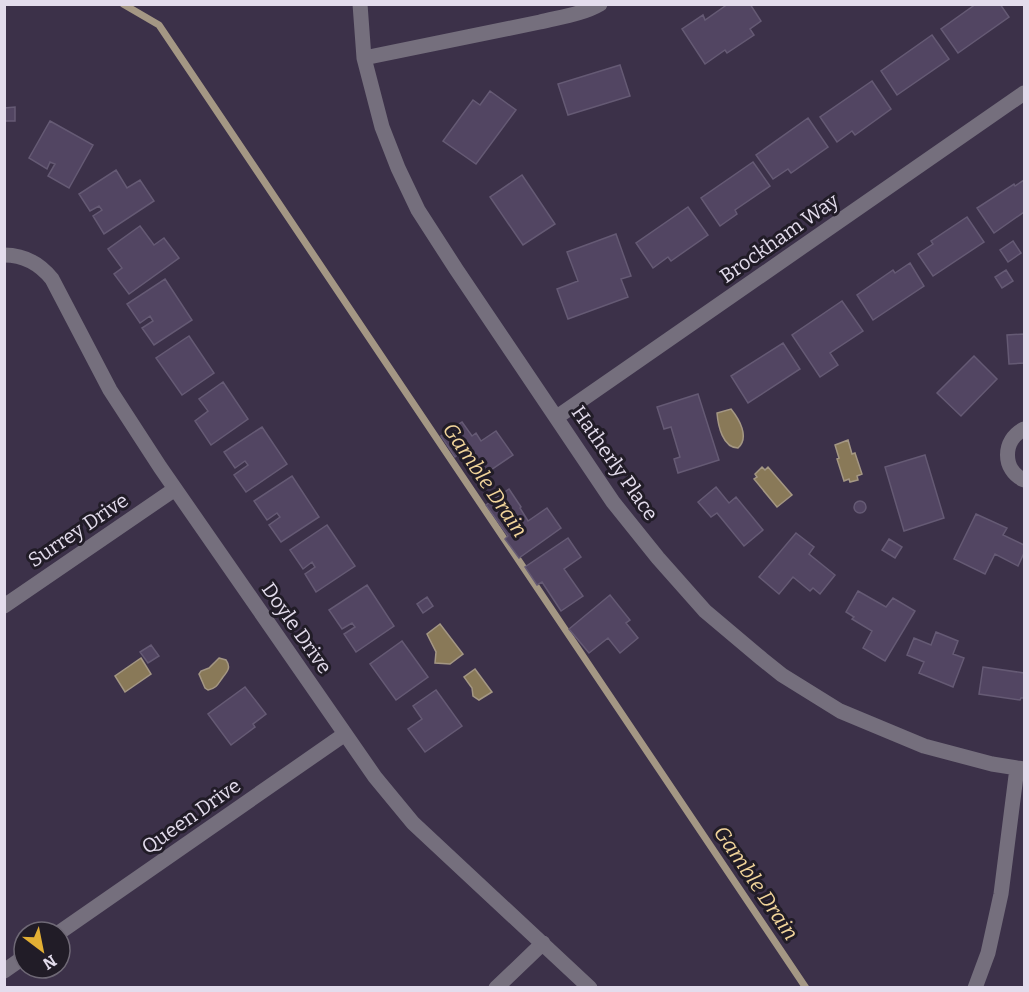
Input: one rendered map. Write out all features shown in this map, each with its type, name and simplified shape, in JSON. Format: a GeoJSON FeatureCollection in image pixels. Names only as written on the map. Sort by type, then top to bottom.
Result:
{"type":"FeatureCollection","features":[{"type":"Feature","properties":{"kind":"street","name":"Hatherly Place"},"geometry":{"type":"LineString","coordinates":[[360,4],[364,58],[382,127],[418,210],[613,502],[658,558],[705,611],[782,675],[840,711],[924,746],[992,764],[1021,768]]}},
{"type":"Feature","properties":{"kind":"street"},"geometry":{"type":"LineString","coordinates":[[364,58],[568,16],[595,8],[600,4]]}},
{"type":"Feature","properties":{"kind":"street","name":"Brockham Way"},"geometry":{"type":"LineString","coordinates":[[556,417],[1024,93]]}},
{"type":"Feature","properties":{"kind":"street","name":"Doyle Drive"},"geometry":{"type":"LineString","coordinates":[[12,256],[34,263],[44,269],[52,279],[110,390],[175,489],[375,777],[412,823],[590,987]]}},
{"type":"Feature","properties":{"kind":"street"},"geometry":{"type":"LineString","coordinates":[[1024,429],[1013,437],[1008,453],[1008,462],[1012,471],[1024,480]]}},
{"type":"Feature","properties":{"kind":"street","name":"Surrey Drive"},"geometry":{"type":"LineString","coordinates":[[4,606],[175,489]]}},
{"type":"Feature","properties":{"kind":"street","name":"Queen Drive"},"geometry":{"type":"LineString","coordinates":[[72,924],[345,734]]}},
{"type":"Feature","properties":{"kind":"street"},"geometry":{"type":"LineString","coordinates":[[975,987],[988,954],[1001,894],[1021,768]]}},
{"type":"Feature","properties":{"kind":"street"},"geometry":{"type":"LineString","coordinates":[[496,987],[543,943]]}},
{"type":"Feature","properties":{"kind":"shaded area"},"geometry":{"type":"Polygon","coordinates":[[[731,409],[743,433],[743,439],[738,448],[729,444],[722,435],[717,413],[731,409]]]}},
{"type":"Feature","properties":{"kind":"shaded area"},"geometry":{"type":"Polygon","coordinates":[[[848,440],[862,474],[857,476],[858,480],[850,482],[849,479],[844,481],[835,445],[848,440]]]}},
{"type":"Feature","properties":{"kind":"shaded area"},"geometry":{"type":"Polygon","coordinates":[[[762,467],[765,470],[768,467],[792,495],[777,507],[754,479],[757,477],[755,474],[762,467]]]}},
{"type":"Feature","properties":{"kind":"shaded area"},"geometry":{"type":"Polygon","coordinates":[[[440,624],[463,654],[450,664],[435,663],[436,652],[427,634],[440,624]]]}},
{"type":"Feature","properties":{"kind":"shaded area"},"geometry":{"type":"Polygon","coordinates":[[[141,658],[151,674],[125,692],[115,676],[141,658]]]}},
{"type":"Feature","properties":{"kind":"shaded area"},"geometry":{"type":"Polygon","coordinates":[[[219,658],[226,660],[228,669],[217,685],[208,690],[199,674],[219,658]]]}},
{"type":"Feature","properties":{"kind":"shaded area"},"geometry":{"type":"Polygon","coordinates":[[[475,669],[492,692],[479,700],[473,696],[472,688],[464,677],[475,669]]]}},
{"type":"Feature","properties":{"kind":"building"},"geometry":{"type":"Polygon","coordinates":[[[728,4],[750,4],[761,21],[750,29],[754,35],[727,53],[725,50],[705,64],[682,29],[703,15],[705,20],[728,4]]]}},
{"type":"Feature","properties":{"kind":"building"},"geometry":{"type":"Polygon","coordinates":[[[976,4],[1000,4],[1009,17],[958,53],[941,29],[976,4]]]}},
{"type":"Feature","properties":{"kind":"building"},"geometry":{"type":"Polygon","coordinates":[[[932,35],[949,59],[897,95],[881,71],[932,35]]]}},
{"type":"Feature","properties":{"kind":"building"},"geometry":{"type":"Polygon","coordinates":[[[620,65],[630,96],[568,115],[558,84],[620,65]]]}},
{"type":"Feature","properties":{"kind":"building"},"geometry":{"type":"Polygon","coordinates":[[[872,81],[891,109],[855,135],[852,131],[837,142],[820,117],[872,81]]]}},
{"type":"Feature","properties":{"kind":"building"},"geometry":{"type":"Polygon","coordinates":[[[490,91],[516,110],[476,164],[443,141],[473,100],[480,105],[490,91]]]}},
{"type":"Feature","properties":{"kind":"building"},"geometry":{"type":"Polygon","coordinates":[[[15,107],[15,121],[4,121],[4,108],[15,107]]]}},
{"type":"Feature","properties":{"kind":"building"},"geometry":{"type":"Polygon","coordinates":[[[808,118],[828,147],[791,173],[788,169],[773,179],[756,155],[808,118]]]}},
{"type":"Feature","properties":{"kind":"building"},"geometry":{"type":"Polygon","coordinates":[[[50,121],[93,145],[69,188],[48,176],[55,164],[50,162],[47,169],[29,158],[50,121]]]}},
{"type":"Feature","properties":{"kind":"building"},"geometry":{"type":"Polygon","coordinates":[[[753,162],[770,186],[735,210],[737,214],[720,226],[701,198],[753,162]]]}},
{"type":"Feature","properties":{"kind":"building"},"geometry":{"type":"Polygon","coordinates":[[[116,170],[127,188],[140,180],[154,201],[104,234],[93,216],[102,210],[99,206],[90,211],[79,194],[116,170]]]}},
{"type":"Feature","properties":{"kind":"building"},"geometry":{"type":"Polygon","coordinates":[[[522,175],[555,224],[523,245],[490,197],[522,175]]]}},
{"type":"Feature","properties":{"kind":"building"},"geometry":{"type":"Polygon","coordinates":[[[1024,180],[1024,212],[994,233],[977,208],[1024,180]]]}},
{"type":"Feature","properties":{"kind":"building"},"geometry":{"type":"Polygon","coordinates":[[[688,207],[708,235],[671,261],[668,257],[653,268],[636,243],[688,207]]]}},
{"type":"Feature","properties":{"kind":"building"},"geometry":{"type":"Polygon","coordinates":[[[967,217],[984,242],[933,276],[918,254],[933,244],[931,241],[967,217]]]}},
{"type":"Feature","properties":{"kind":"building"},"geometry":{"type":"Polygon","coordinates":[[[140,226],[154,245],[164,238],[179,258],[129,294],[114,274],[122,268],[108,249],[140,226]]]}},
{"type":"Feature","properties":{"kind":"building"},"geometry":{"type":"Polygon","coordinates":[[[616,234],[631,276],[621,279],[628,297],[568,319],[557,289],[578,281],[567,252],[616,234]]]}},
{"type":"Feature","properties":{"kind":"building"},"geometry":{"type":"Polygon","coordinates":[[[1013,241],[1021,253],[1008,262],[1000,250],[1013,241]]]}},
{"type":"Feature","properties":{"kind":"building"},"geometry":{"type":"Polygon","coordinates":[[[910,263],[924,286],[873,320],[857,295],[893,270],[895,273],[910,263]]]}},
{"type":"Feature","properties":{"kind":"building"},"geometry":{"type":"Polygon","coordinates":[[[1006,270],[1013,281],[1002,288],[995,277],[1006,270]]]}},
{"type":"Feature","properties":{"kind":"building"},"geometry":{"type":"Polygon","coordinates":[[[165,279],[192,320],[154,345],[142,328],[153,321],[150,316],[140,323],[127,304],[165,279]]]}},
{"type":"Feature","properties":{"kind":"building"},"geometry":{"type":"Polygon","coordinates":[[[842,301],[863,331],[830,353],[838,365],[820,377],[792,335],[842,301]]]}},
{"type":"Feature","properties":{"kind":"building"},"geometry":{"type":"Polygon","coordinates":[[[1024,334],[1024,363],[1009,364],[1007,335],[1024,334]]]}},
{"type":"Feature","properties":{"kind":"building"},"geometry":{"type":"Polygon","coordinates":[[[189,336],[214,373],[182,395],[156,358],[189,336]]]}},
{"type":"Feature","properties":{"kind":"building"},"geometry":{"type":"Polygon","coordinates":[[[783,343],[800,369],[748,403],[731,376],[783,343]]]}},
{"type":"Feature","properties":{"kind":"building"},"geometry":{"type":"Polygon","coordinates":[[[974,356],[997,379],[961,416],[937,393],[974,356]]]}},
{"type":"Feature","properties":{"kind":"building"},"geometry":{"type":"Polygon","coordinates":[[[223,382],[248,419],[211,445],[195,421],[208,411],[199,399],[223,382]]]}},
{"type":"Feature","properties":{"kind":"building"},"geometry":{"type":"Polygon","coordinates":[[[698,394],[719,460],[678,473],[674,459],[680,457],[671,427],[664,429],[657,407],[698,394]]]}},
{"type":"Feature","properties":{"kind":"building"},"geometry":{"type":"Polygon","coordinates":[[[462,422],[472,436],[476,433],[481,441],[496,431],[513,455],[479,478],[461,452],[455,457],[441,436],[462,422]]]}},
{"type":"Feature","properties":{"kind":"building"},"geometry":{"type":"Polygon","coordinates":[[[262,427],[287,464],[246,492],[234,475],[248,465],[245,461],[235,468],[224,452],[262,427]]]}},
{"type":"Feature","properties":{"kind":"building"},"geometry":{"type":"Polygon","coordinates":[[[925,455],[944,518],[904,531],[885,467],[925,455]]]}},
{"type":"Feature","properties":{"kind":"building"},"geometry":{"type":"Polygon","coordinates":[[[292,476],[319,517],[281,542],[269,525],[280,517],[277,513],[267,520],[254,501],[292,476]]]}},
{"type":"Feature","properties":{"kind":"building"},"geometry":{"type":"Polygon","coordinates":[[[716,487],[729,503],[736,497],[763,530],[744,546],[717,513],[711,517],[698,502],[716,487]]]}},
{"type":"Feature","properties":{"kind":"building"},"geometry":{"type":"Polygon","coordinates":[[[509,489],[528,521],[547,508],[561,528],[519,558],[505,539],[508,536],[486,505],[509,489]]]}},
{"type":"Feature","properties":{"kind":"building"},"geometry":{"type":"Polygon","coordinates":[[[860,501],[866,507],[860,513],[854,507],[860,501]]]}},
{"type":"Feature","properties":{"kind":"building"},"geometry":{"type":"Polygon","coordinates":[[[976,514],[1007,528],[1003,535],[1024,545],[1024,553],[1018,566],[995,554],[985,574],[954,559],[976,514]]]}},
{"type":"Feature","properties":{"kind":"building"},"geometry":{"type":"Polygon","coordinates":[[[327,525],[355,566],[316,592],[305,574],[315,567],[312,562],[303,569],[290,550],[327,525]]]}},
{"type":"Feature","properties":{"kind":"building"},"geometry":{"type":"Polygon","coordinates":[[[796,533],[814,547],[809,554],[835,575],[820,594],[813,588],[810,591],[793,577],[779,594],[759,577],[796,533]]]}},
{"type":"Feature","properties":{"kind":"building"},"geometry":{"type":"Polygon","coordinates":[[[568,538],[581,557],[564,569],[583,596],[561,611],[542,582],[537,585],[525,567],[568,538]]]}},
{"type":"Feature","properties":{"kind":"building"},"geometry":{"type":"Polygon","coordinates":[[[889,539],[902,547],[895,558],[882,550],[889,539]]]}},
{"type":"Feature","properties":{"kind":"building"},"geometry":{"type":"Polygon","coordinates":[[[367,585],[394,626],[356,652],[344,634],[355,627],[352,623],[342,629],[329,610],[367,585]]]}},
{"type":"Feature","properties":{"kind":"building"},"geometry":{"type":"Polygon","coordinates":[[[858,591],[886,607],[893,598],[915,611],[885,661],[863,648],[872,631],[852,619],[854,617],[846,612],[858,591]]]}},
{"type":"Feature","properties":{"kind":"building"},"geometry":{"type":"Polygon","coordinates":[[[610,595],[630,620],[626,623],[638,638],[620,653],[608,638],[589,653],[569,629],[610,595]]]}},
{"type":"Feature","properties":{"kind":"building"},"geometry":{"type":"Polygon","coordinates":[[[427,597],[433,606],[423,613],[417,604],[427,597]]]}},
{"type":"Feature","properties":{"kind":"building"},"geometry":{"type":"Polygon","coordinates":[[[936,632],[958,641],[953,654],[964,658],[953,687],[919,673],[924,662],[907,655],[914,638],[931,645],[936,632]]]}},
{"type":"Feature","properties":{"kind":"building"},"geometry":{"type":"Polygon","coordinates":[[[402,641],[428,677],[396,700],[370,664],[402,641]]]}},
{"type":"Feature","properties":{"kind":"building"},"geometry":{"type":"Polygon","coordinates":[[[151,645],[159,656],[148,663],[140,652],[151,645]]]}},
{"type":"Feature","properties":{"kind":"building"},"geometry":{"type":"Polygon","coordinates":[[[983,667],[1024,673],[1024,698],[1020,700],[979,694],[983,667]]]}},
{"type":"Feature","properties":{"kind":"building"},"geometry":{"type":"Polygon","coordinates":[[[245,687],[266,714],[253,724],[255,727],[231,745],[208,714],[245,687]]]}},
{"type":"Feature","properties":{"kind":"building"},"geometry":{"type":"Polygon","coordinates":[[[436,690],[462,726],[425,752],[408,729],[422,719],[413,706],[436,690]]]}},
{"type":"Feature","properties":{"kind":"waterway","name":"Gamble Drain"},"geometry":{"type":"LineString","coordinates":[[123,4],[159,25],[806,988]]}}]}
